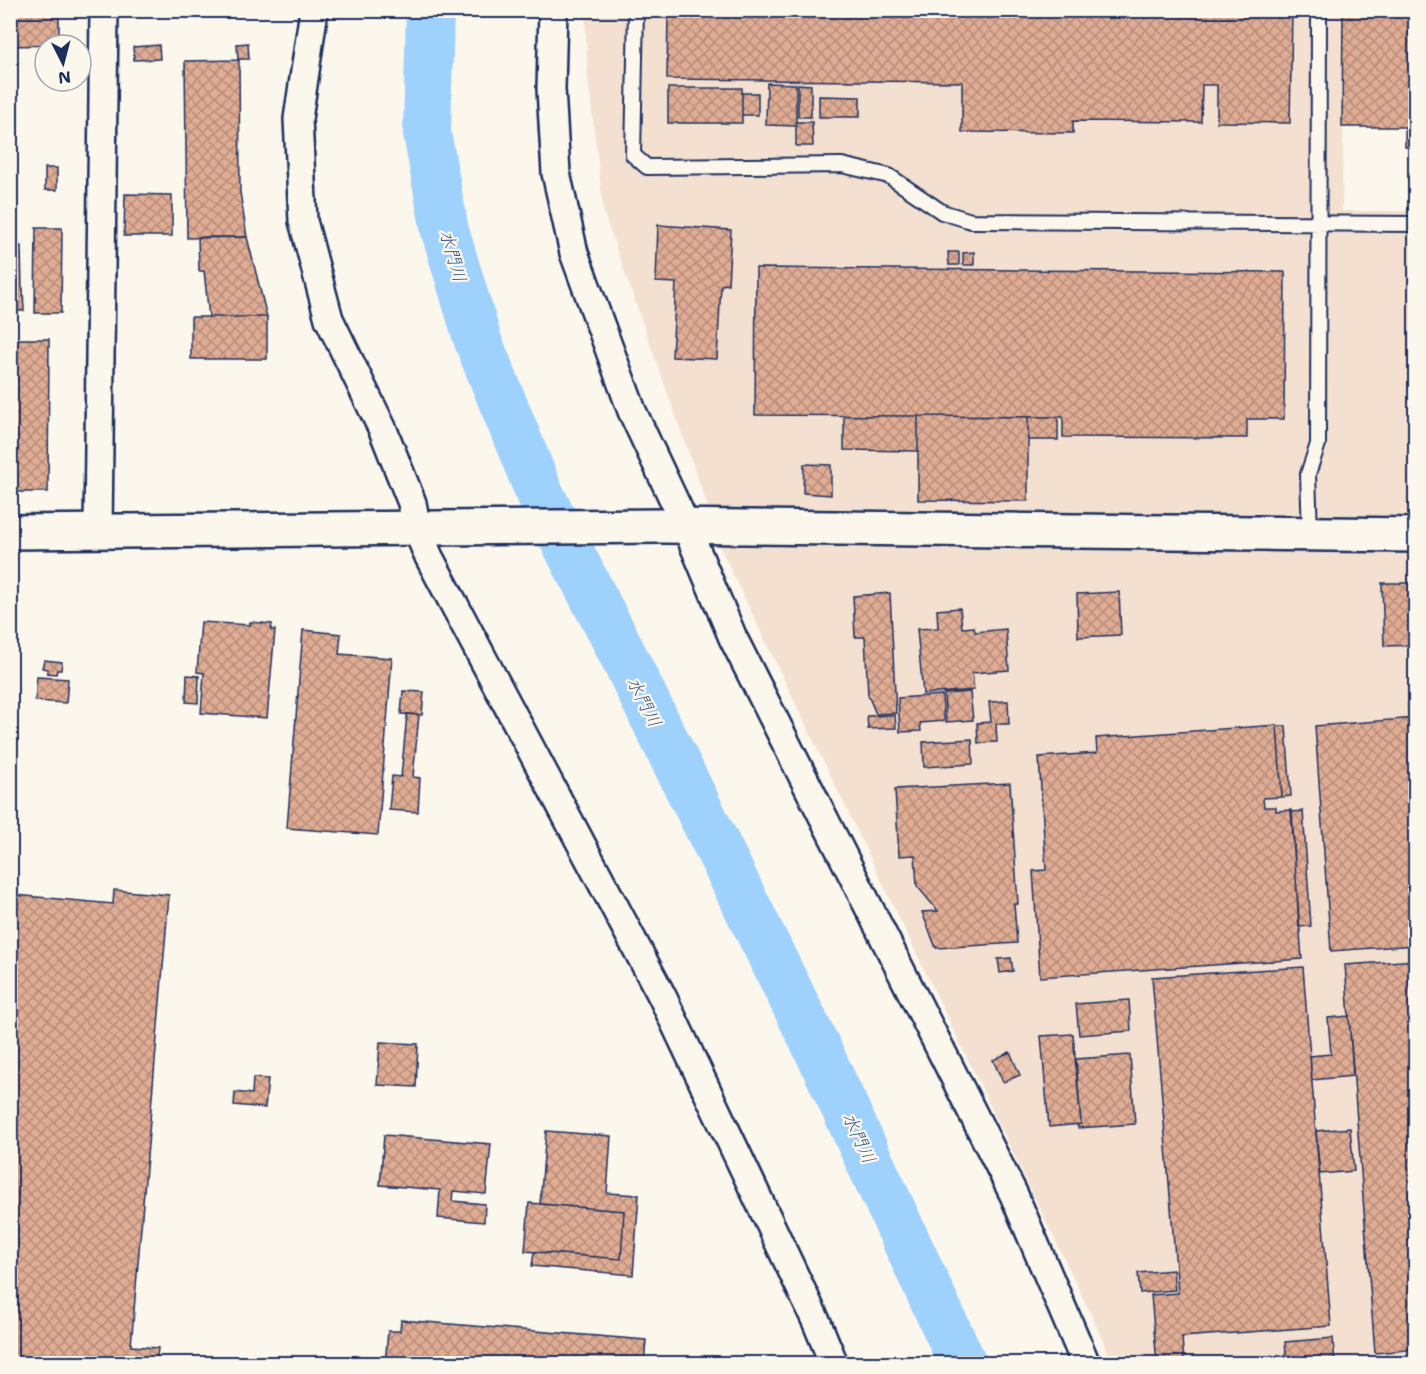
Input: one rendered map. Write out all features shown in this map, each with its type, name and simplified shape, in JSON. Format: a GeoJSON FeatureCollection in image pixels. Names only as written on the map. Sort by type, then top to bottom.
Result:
{"type":"FeatureCollection","features":[{"type":"Feature","properties":{"kind":"street"},"geometry":{"type":"LineString","coordinates":[[98,531],[104,10]]}},
{"type":"Feature","properties":{"kind":"street"},"geometry":{"type":"LineString","coordinates":[[314,10],[298,119],[303,221],[329,319],[383,430],[412,503],[428,529],[429,557],[662,996],[834,1364]]}},
{"type":"Feature","properties":{"kind":"street"},"geometry":{"type":"LineString","coordinates":[[553,10],[551,89],[556,173],[574,253],[674,526],[733,638],[1014,1195],[1086,1364]]}},
{"type":"Feature","properties":{"kind":"street"},"geometry":{"type":"LineString","coordinates":[[10,532],[674,526],[1416,535]]}},
{"type":"Feature","properties":{"kind":"lane"},"geometry":{"type":"LineString","coordinates":[[636,10],[633,155],[647,167],[842,165],[889,176],[942,212],[971,221],[1416,224]]}},
{"type":"Feature","properties":{"kind":"lane"},"geometry":{"type":"LineString","coordinates":[[1310,534],[1308,474],[1318,444],[1319,10]]}},
{"type":"Feature","properties":{"kind":"shaded area"},"geometry":{"type":"Polygon","coordinates":[[[585,11],[1345,11],[1342,211],[1415,211],[1415,520],[709,510],[604,214],[588,78],[585,11]]]}},
{"type":"Feature","properties":{"kind":"shaded area"},"geometry":{"type":"Polygon","coordinates":[[[715,537],[1415,546],[1415,1363],[1113,1363],[715,537]]]}},
{"type":"Feature","properties":{"kind":"building"},"geometry":{"type":"Polygon","coordinates":[[[10,10],[59,10],[59,33],[33,33],[33,46],[10,46],[10,10]]]}},
{"type":"Feature","properties":{"kind":"building"},"geometry":{"type":"Polygon","coordinates":[[[668,10],[1292,10],[1290,123],[1217,122],[1217,85],[1202,85],[1201,122],[1073,121],[1073,133],[962,132],[962,82],[667,79],[668,10]]]}},
{"type":"Feature","properties":{"kind":"building"},"geometry":{"type":"Polygon","coordinates":[[[1343,10],[1416,10],[1416,147],[1405,147],[1405,127],[1342,127],[1343,10]]]}},
{"type":"Feature","properties":{"kind":"building"},"geometry":{"type":"Polygon","coordinates":[[[248,43],[249,59],[238,59],[237,44],[248,43]]]}},
{"type":"Feature","properties":{"kind":"building"},"geometry":{"type":"Polygon","coordinates":[[[159,45],[160,59],[134,60],[133,47],[159,45]]]}},
{"type":"Feature","properties":{"kind":"building"},"geometry":{"type":"Polygon","coordinates":[[[239,60],[240,192],[247,237],[187,238],[185,61],[239,60]]]}},
{"type":"Feature","properties":{"kind":"building"},"geometry":{"type":"Polygon","coordinates":[[[767,83],[796,84],[796,126],[766,125],[767,83]]]}},
{"type":"Feature","properties":{"kind":"building"},"geometry":{"type":"Polygon","coordinates":[[[798,84],[811,85],[811,117],[798,117],[798,84]]]}},
{"type":"Feature","properties":{"kind":"building"},"geometry":{"type":"Polygon","coordinates":[[[668,88],[742,88],[742,123],[668,123],[668,88]]]}},
{"type":"Feature","properties":{"kind":"building"},"geometry":{"type":"Polygon","coordinates":[[[742,93],[758,93],[758,115],[742,115],[742,93]]]}},
{"type":"Feature","properties":{"kind":"building"},"geometry":{"type":"Polygon","coordinates":[[[819,96],[860,97],[860,117],[819,117],[819,96]]]}},
{"type":"Feature","properties":{"kind":"building"},"geometry":{"type":"Polygon","coordinates":[[[796,122],[812,122],[813,146],[796,146],[796,122]]]}},
{"type":"Feature","properties":{"kind":"building"},"geometry":{"type":"Polygon","coordinates":[[[45,168],[57,168],[57,190],[45,190],[45,168]]]}},
{"type":"Feature","properties":{"kind":"building"},"geometry":{"type":"Polygon","coordinates":[[[125,194],[172,195],[172,236],[124,236],[125,194]]]}},
{"type":"Feature","properties":{"kind":"building"},"geometry":{"type":"Polygon","coordinates":[[[658,225],[731,230],[728,284],[721,285],[717,359],[672,357],[676,283],[656,282],[658,225]]]}},
{"type":"Feature","properties":{"kind":"building"},"geometry":{"type":"Polygon","coordinates":[[[36,228],[62,228],[61,313],[35,313],[36,228]]]}},
{"type":"Feature","properties":{"kind":"building"},"geometry":{"type":"Polygon","coordinates":[[[198,237],[247,237],[267,317],[209,317],[204,271],[199,271],[198,237]]]}},
{"type":"Feature","properties":{"kind":"building"},"geometry":{"type":"Polygon","coordinates":[[[10,246],[21,246],[24,311],[10,311],[10,246]]]}},
{"type":"Feature","properties":{"kind":"building"},"geometry":{"type":"Polygon","coordinates":[[[948,252],[959,252],[959,265],[949,265],[948,252]]]}},
{"type":"Feature","properties":{"kind":"building"},"geometry":{"type":"Polygon","coordinates":[[[974,252],[974,265],[963,265],[963,253],[974,252]]]}},
{"type":"Feature","properties":{"kind":"building"},"geometry":{"type":"Polygon","coordinates":[[[756,268],[1285,272],[1284,419],[1247,419],[1247,438],[1063,437],[1063,417],[755,415],[756,268]]]}},
{"type":"Feature","properties":{"kind":"building"},"geometry":{"type":"Polygon","coordinates":[[[191,317],[267,317],[267,359],[191,359],[191,317]]]}},
{"type":"Feature","properties":{"kind":"building"},"geometry":{"type":"Polygon","coordinates":[[[10,339],[49,339],[48,492],[10,492],[10,339]]]}},
{"type":"Feature","properties":{"kind":"building"},"geometry":{"type":"Polygon","coordinates":[[[844,416],[918,416],[918,451],[844,450],[844,416]]]}},
{"type":"Feature","properties":{"kind":"building"},"geometry":{"type":"Polygon","coordinates":[[[918,416],[1028,417],[1028,501],[918,500],[918,416]]]}},
{"type":"Feature","properties":{"kind":"building"},"geometry":{"type":"Polygon","coordinates":[[[1028,417],[1058,417],[1058,440],[1028,440],[1028,417]]]}},
{"type":"Feature","properties":{"kind":"building"},"geometry":{"type":"Polygon","coordinates":[[[804,464],[831,465],[831,495],[803,493],[804,464]]]}},
{"type":"Feature","properties":{"kind":"building"},"geometry":{"type":"Polygon","coordinates":[[[1382,583],[1416,583],[1416,645],[1384,646],[1382,583]]]}},
{"type":"Feature","properties":{"kind":"building"},"geometry":{"type":"Polygon","coordinates":[[[1119,592],[1121,635],[1078,637],[1077,594],[1119,592]]]}},
{"type":"Feature","properties":{"kind":"building"},"geometry":{"type":"Polygon","coordinates":[[[890,593],[896,713],[876,714],[868,695],[865,637],[855,637],[853,596],[890,593]]]}},
{"type":"Feature","properties":{"kind":"building"},"geometry":{"type":"Polygon","coordinates":[[[960,608],[962,628],[974,627],[975,632],[1006,629],[1009,670],[972,673],[974,690],[923,694],[917,629],[938,628],[937,610],[960,608]]]}},
{"type":"Feature","properties":{"kind":"building"},"geometry":{"type":"Polygon","coordinates":[[[201,622],[272,624],[271,630],[275,630],[267,718],[201,713],[204,673],[197,672],[201,622]]]}},
{"type":"Feature","properties":{"kind":"building"},"geometry":{"type":"Polygon","coordinates":[[[303,630],[341,634],[339,654],[392,658],[378,835],[287,828],[303,630]]]}},
{"type":"Feature","properties":{"kind":"building"},"geometry":{"type":"Polygon","coordinates":[[[44,660],[62,662],[61,670],[57,670],[56,674],[47,673],[48,669],[42,668],[44,660]]]}},
{"type":"Feature","properties":{"kind":"building"},"geometry":{"type":"Polygon","coordinates":[[[187,675],[199,676],[198,703],[186,702],[187,675]]]}},
{"type":"Feature","properties":{"kind":"building"},"geometry":{"type":"Polygon","coordinates":[[[37,677],[68,679],[66,703],[35,701],[37,677]]]}},
{"type":"Feature","properties":{"kind":"building"},"geometry":{"type":"Polygon","coordinates":[[[403,691],[424,692],[422,715],[401,714],[403,691]]]}},
{"type":"Feature","properties":{"kind":"building"},"geometry":{"type":"Polygon","coordinates":[[[970,692],[973,720],[946,722],[944,694],[970,692]]]}},
{"type":"Feature","properties":{"kind":"building"},"geometry":{"type":"Polygon","coordinates":[[[942,695],[944,721],[920,723],[921,731],[900,732],[898,698],[942,695]]]}},
{"type":"Feature","properties":{"kind":"building"},"geometry":{"type":"Polygon","coordinates":[[[1008,701],[1009,724],[996,724],[997,742],[978,743],[977,723],[991,722],[989,702],[1008,701]]]}},
{"type":"Feature","properties":{"kind":"building"},"geometry":{"type":"Polygon","coordinates":[[[1416,704],[1416,718],[1409,719],[1408,705],[1416,704]]]}},
{"type":"Feature","properties":{"kind":"building"},"geometry":{"type":"Polygon","coordinates":[[[407,714],[419,715],[413,777],[420,778],[418,812],[389,810],[392,776],[401,777],[407,714]]]}},
{"type":"Feature","properties":{"kind":"building"},"geometry":{"type":"Polygon","coordinates":[[[895,715],[896,728],[868,729],[867,716],[895,715]]]}},
{"type":"Feature","properties":{"kind":"building"},"geometry":{"type":"Polygon","coordinates":[[[1416,718],[1416,945],[1331,951],[1315,726],[1416,718]]]}},
{"type":"Feature","properties":{"kind":"building"},"geometry":{"type":"Polygon","coordinates":[[[1277,725],[1282,797],[1263,798],[1264,807],[1276,807],[1276,811],[1291,810],[1302,959],[1040,977],[1033,871],[1046,870],[1039,757],[1097,753],[1096,738],[1277,725]]]}},
{"type":"Feature","properties":{"kind":"building"},"geometry":{"type":"Polygon","coordinates":[[[1277,726],[1286,726],[1291,796],[1282,797],[1277,726]]]}},
{"type":"Feature","properties":{"kind":"building"},"geometry":{"type":"Polygon","coordinates":[[[972,739],[973,764],[924,767],[923,742],[972,739]]]}},
{"type":"Feature","properties":{"kind":"building"},"geometry":{"type":"Polygon","coordinates":[[[10,763],[18,763],[14,809],[10,808],[10,763]]]}},
{"type":"Feature","properties":{"kind":"building"},"geometry":{"type":"Polygon","coordinates":[[[1010,783],[1018,904],[1014,904],[1017,943],[936,948],[922,912],[938,911],[917,886],[915,855],[899,856],[895,789],[1010,783]]]}},
{"type":"Feature","properties":{"kind":"building"},"geometry":{"type":"Polygon","coordinates":[[[1303,811],[1311,926],[1299,927],[1292,812],[1303,811]]]}},
{"type":"Feature","properties":{"kind":"building"},"geometry":{"type":"Polygon","coordinates":[[[10,886],[15,886],[15,895],[113,904],[114,890],[169,895],[131,1346],[158,1348],[156,1364],[10,1364],[10,886]]]}},
{"type":"Feature","properties":{"kind":"building"},"geometry":{"type":"Polygon","coordinates":[[[1011,958],[1013,971],[1000,973],[998,959],[1011,958]]]}},
{"type":"Feature","properties":{"kind":"building"},"geometry":{"type":"Polygon","coordinates":[[[1416,960],[1416,1349],[1375,1353],[1345,965],[1416,960]]]}},
{"type":"Feature","properties":{"kind":"building"},"geometry":{"type":"Polygon","coordinates":[[[1303,967],[1331,1326],[1182,1337],[1184,1364],[1157,1364],[1151,1295],[1178,1293],[1152,977],[1303,967]]]}},
{"type":"Feature","properties":{"kind":"building"},"geometry":{"type":"Polygon","coordinates":[[[1129,1000],[1131,1031],[1079,1035],[1076,1004],[1129,1000]]]}},
{"type":"Feature","properties":{"kind":"building"},"geometry":{"type":"Polygon","coordinates":[[[1349,1016],[1353,1076],[1312,1080],[1310,1056],[1331,1054],[1328,1018],[1349,1016]]]}},
{"type":"Feature","properties":{"kind":"building"},"geometry":{"type":"Polygon","coordinates":[[[1073,1034],[1081,1124],[1049,1127],[1041,1036],[1073,1034]]]}},
{"type":"Feature","properties":{"kind":"building"},"geometry":{"type":"Polygon","coordinates":[[[380,1042],[418,1044],[416,1087],[377,1085],[380,1042]]]}},
{"type":"Feature","properties":{"kind":"building"},"geometry":{"type":"Polygon","coordinates":[[[1010,1052],[1020,1075],[1003,1082],[993,1060],[1010,1052]]]}},
{"type":"Feature","properties":{"kind":"building"},"geometry":{"type":"Polygon","coordinates":[[[1130,1055],[1135,1124],[1078,1128],[1077,1125],[1081,1124],[1076,1059],[1130,1055]]]}},
{"type":"Feature","properties":{"kind":"building"},"geometry":{"type":"Polygon","coordinates":[[[253,1078],[268,1079],[265,1108],[234,1105],[235,1092],[252,1094],[253,1078]]]}},
{"type":"Feature","properties":{"kind":"building"},"geometry":{"type":"Polygon","coordinates":[[[1350,1128],[1354,1171],[1320,1174],[1316,1131],[1350,1128]]]}},
{"type":"Feature","properties":{"kind":"building"},"geometry":{"type":"Polygon","coordinates":[[[546,1131],[611,1136],[607,1193],[639,1195],[633,1275],[532,1266],[534,1252],[621,1259],[624,1211],[540,1204],[546,1131]]]}},
{"type":"Feature","properties":{"kind":"building"},"geometry":{"type":"Polygon","coordinates":[[[384,1135],[491,1144],[486,1194],[453,1191],[452,1201],[485,1204],[484,1222],[438,1218],[440,1190],[380,1185],[384,1135]]]}},
{"type":"Feature","properties":{"kind":"building"},"geometry":{"type":"Polygon","coordinates":[[[529,1203],[624,1211],[621,1259],[525,1251],[529,1203]]]}},
{"type":"Feature","properties":{"kind":"building"},"geometry":{"type":"Polygon","coordinates":[[[1173,1270],[1175,1290],[1140,1293],[1138,1273],[1173,1270]]]}},
{"type":"Feature","properties":{"kind":"building"},"geometry":{"type":"Polygon","coordinates":[[[401,1320],[646,1340],[644,1364],[385,1364],[388,1331],[400,1331],[401,1320]]]}},
{"type":"Feature","properties":{"kind":"building"},"geometry":{"type":"Polygon","coordinates":[[[1333,1338],[1335,1364],[1287,1364],[1285,1342],[1333,1338]]]}},
{"type":"Feature","properties":{"kind":"waterway","name":"水門川"},"geometry":{"type":"LineString","coordinates":[[430,10],[427,133],[445,231],[478,341],[539,492],[614,637],[819,1052],[963,1364]]}}]}
